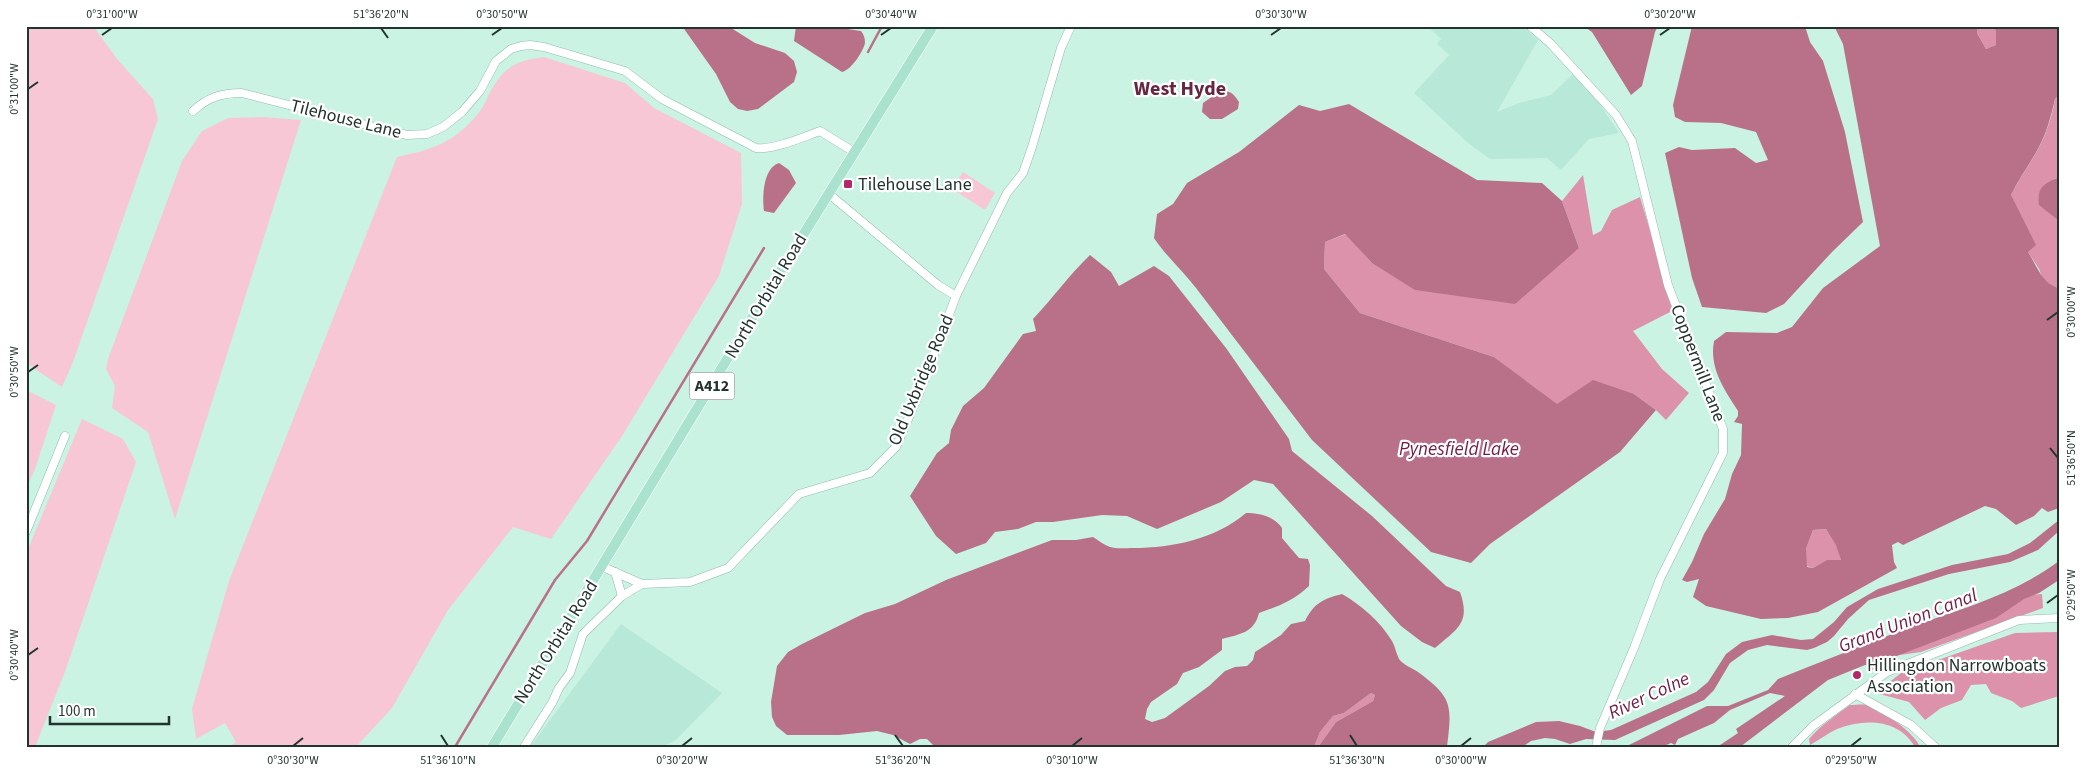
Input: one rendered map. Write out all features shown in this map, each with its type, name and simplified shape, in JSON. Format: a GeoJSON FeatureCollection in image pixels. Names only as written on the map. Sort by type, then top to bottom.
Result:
{"type":"FeatureCollection","features":[{"type":"Feature","properties":{"kind":"main road","name":"North Orbital Road"},"geometry":{"type":"LineString","coordinates":[[492,747],[854,152],[934,26]]}},
{"type":"Feature","properties":{"kind":"street","name":"Old Uxbridge Road"},"geometry":{"type":"LineString","coordinates":[[603,567],[642,584],[690,582],[728,568],[799,494],[870,472],[896,446],[919,394],[956,296],[1007,194],[1023,172],[1060,48],[1071,26]]}},
{"type":"Feature","properties":{"kind":"street","name":"Coppermill Lane"},"geometry":{"type":"LineString","coordinates":[[1530,26],[1550,43],[1616,115],[1632,141],[1668,285],[1723,429],[1723,453],[1660,580],[1600,730],[1596,745]]}},
{"type":"Feature","properties":{"kind":"street","name":"Tilehouse Lane"},"geometry":{"type":"LineString","coordinates":[[193,111],[203,101],[217,94],[242,93],[407,135],[427,134],[443,127],[462,112],[480,91],[496,61],[511,49],[530,45],[544,47],[624,71],[662,99],[751,146],[762,148],[820,131],[854,152]]}},
{"type":"Feature","properties":{"kind":"street"},"geometry":{"type":"LineString","coordinates":[[829,194],[938,285],[956,296]]}},
{"type":"Feature","properties":{"kind":"street"},"geometry":{"type":"LineString","coordinates":[[26,532],[65,436]]}},
{"type":"Feature","properties":{"kind":"street"},"geometry":{"type":"LineString","coordinates":[[615,572],[622,596]]}},
{"type":"Feature","properties":{"kind":"street"},"geometry":{"type":"LineString","coordinates":[[524,747],[552,704],[559,688],[570,674],[583,634],[622,596],[642,584]]}},
{"type":"Feature","properties":{"kind":"street"},"geometry":{"type":"LineString","coordinates":[[1792,747],[1813,726],[1887,672],[2019,620],[2059,618]]}},
{"type":"Feature","properties":{"kind":"street"},"geometry":{"type":"LineString","coordinates":[[1855,694],[1911,725],[1932,745]]}},
{"type":"Feature","properties":{"kind":"shaded area"},"geometry":{"type":"Polygon","coordinates":[[[26,26],[93,26],[117,59],[153,99],[158,119],[73,362],[62,387],[26,363],[26,26]]]}},
{"type":"Feature","properties":{"kind":"shaded area"},"geometry":{"type":"Polygon","coordinates":[[[1427,26],[1522,26],[1538,40],[1497,112],[1519,103],[1551,95],[1573,74],[1590,89],[1619,133],[1589,139],[1561,170],[1547,158],[1490,159],[1468,143],[1414,93],[1449,55],[1437,44],[1441,39],[1427,26]]]}},
{"type":"Feature","properties":{"kind":"shaded area"},"geometry":{"type":"Polygon","coordinates":[[[1977,26],[1994,26],[1996,45],[1986,49],[1977,33],[1977,26]]]}},
{"type":"Feature","properties":{"kind":"shaded area"},"geometry":{"type":"Polygon","coordinates":[[[544,57],[625,83],[654,108],[741,153],[742,204],[719,276],[622,436],[551,539],[513,527],[448,610],[392,708],[356,747],[229,747],[236,742],[225,723],[196,739],[192,709],[229,581],[397,157],[432,148],[450,139],[478,114],[494,85],[505,71],[517,63],[544,57]]]}},
{"type":"Feature","properties":{"kind":"shaded area"},"geometry":{"type":"Polygon","coordinates":[[[2059,95],[2059,177],[2054,179],[2050,213],[2059,221],[2059,288],[2052,286],[2043,279],[2028,252],[2011,195],[2044,138],[2055,99],[2059,95]]]}},
{"type":"Feature","properties":{"kind":"shaded area"},"geometry":{"type":"Polygon","coordinates":[[[263,117],[301,120],[175,519],[148,432],[112,408],[115,386],[106,369],[108,359],[182,161],[202,131],[228,118],[263,117]]]}},
{"type":"Feature","properties":{"kind":"shaded area"},"geometry":{"type":"Polygon","coordinates":[[[963,172],[995,193],[985,210],[952,189],[963,172]]]}},
{"type":"Feature","properties":{"kind":"shaded area"},"geometry":{"type":"Polygon","coordinates":[[[1583,175],[1593,235],[1601,231],[1612,210],[1640,197],[1674,310],[1633,331],[1662,369],[1689,393],[1666,420],[1634,394],[1557,405],[1494,357],[1360,313],[1324,269],[1325,242],[1346,234],[1372,263],[1579,248],[1562,201],[1583,175]]]}},
{"type":"Feature","properties":{"kind":"shaded area"},"geometry":{"type":"Polygon","coordinates":[[[26,390],[56,405],[35,469],[26,489],[26,390]]]}},
{"type":"Feature","properties":{"kind":"shaded area"},"geometry":{"type":"Polygon","coordinates":[[[82,419],[123,439],[136,462],[66,669],[35,747],[26,747],[26,554],[82,419]]]}},
{"type":"Feature","properties":{"kind":"shaded area"},"geometry":{"type":"Polygon","coordinates":[[[1826,529],[1837,545],[1841,560],[1828,560],[1813,568],[1806,566],[1806,549],[1813,530],[1826,529]]]}},
{"type":"Feature","properties":{"kind":"shaded area"},"geometry":{"type":"Polygon","coordinates":[[[2042,594],[2043,608],[1921,652],[1893,656],[1871,671],[1869,665],[1893,643],[2018,596],[2042,594]]]}},
{"type":"Feature","properties":{"kind":"shaded area"},"geometry":{"type":"Polygon","coordinates":[[[621,624],[722,693],[676,740],[662,747],[530,747],[621,624]]]}},
{"type":"Feature","properties":{"kind":"shaded area"},"geometry":{"type":"Polygon","coordinates":[[[2059,632],[2059,696],[2021,708],[2012,701],[1991,693],[1986,684],[1971,685],[1962,700],[1941,708],[1925,720],[1909,702],[1876,693],[1901,673],[2015,633],[2059,632]]]}},
{"type":"Feature","properties":{"kind":"shaded area"},"geometry":{"type":"Polygon","coordinates":[[[1371,693],[1375,695],[1373,701],[1336,722],[1318,747],[1314,747],[1320,732],[1333,716],[1344,713],[1371,693]]]}},
{"type":"Feature","properties":{"kind":"shaded area"},"geometry":{"type":"Polygon","coordinates":[[[1850,705],[1867,705],[1880,711],[1912,735],[1920,747],[1915,747],[1900,731],[1891,726],[1870,722],[1848,725],[1837,729],[1810,745],[1809,739],[1814,734],[1850,705]]]}},
{"type":"Feature","properties":{"kind":"water"},"geometry":{"type":"Polygon","coordinates":[[[682,26],[728,26],[755,43],[785,53],[794,61],[797,72],[794,82],[758,109],[747,111],[738,109],[730,102],[716,74],[682,26]]]}},
{"type":"Feature","properties":{"kind":"water"},"geometry":{"type":"Polygon","coordinates":[[[796,26],[828,26],[861,31],[865,43],[856,60],[849,68],[842,72],[794,41],[796,26]]]}},
{"type":"Feature","properties":{"kind":"water"},"geometry":{"type":"Polygon","coordinates":[[[1583,26],[1658,26],[1642,86],[1631,95],[1592,32],[1583,26]]]}},
{"type":"Feature","properties":{"kind":"water"},"geometry":{"type":"Polygon","coordinates":[[[1692,26],[1805,26],[1810,42],[1823,61],[1845,132],[1863,222],[1832,252],[1784,304],[1766,313],[1702,307],[1692,278],[1665,153],[1679,147],[1692,150],[1735,148],[1756,163],[1768,160],[1756,132],[1721,123],[1685,122],[1675,117],[1673,105],[1692,26]]]}},
{"type":"Feature","properties":{"kind":"water"},"geometry":{"type":"Polygon","coordinates":[[[1834,26],[1977,26],[1977,33],[1986,49],[1996,45],[1994,26],[2059,26],[2059,95],[2055,99],[2042,141],[2011,195],[2036,245],[2028,252],[2044,279],[2059,288],[2059,508],[2048,512],[2042,508],[2034,516],[2016,525],[1996,509],[1985,506],[1903,545],[1898,542],[1892,545],[1894,562],[1897,568],[1818,612],[1788,618],[1761,619],[1706,606],[1693,597],[1699,579],[1687,582],[1682,580],[1704,534],[1725,499],[1732,474],[1741,455],[1742,424],[1734,422],[1738,416],[1738,411],[1719,378],[1714,360],[1714,341],[1726,332],[1777,333],[1792,327],[1823,288],[1880,246],[1843,44],[1834,26]],[[1826,529],[1813,530],[1806,549],[1807,567],[1813,568],[1827,560],[1841,560],[1836,545],[1826,529]]]}},
{"type":"Feature","properties":{"kind":"water"},"geometry":{"type":"Polygon","coordinates":[[[1224,91],[1231,93],[1236,98],[1239,102],[1238,109],[1222,119],[1210,119],[1202,112],[1203,103],[1224,91]]]}},
{"type":"Feature","properties":{"kind":"water","name":"Pynesfield Lake"},"geometry":{"type":"Polygon","coordinates":[[[1349,104],[1477,180],[1542,183],[1562,201],[1579,248],[1515,304],[1415,290],[1372,263],[1345,234],[1325,242],[1324,269],[1360,313],[1494,357],[1557,404],[1593,380],[1634,394],[1656,410],[1620,452],[1490,544],[1471,563],[1431,552],[1312,440],[1196,288],[1154,238],[1157,214],[1173,204],[1187,183],[1239,152],[1299,105],[1320,111],[1349,104]]]}},
{"type":"Feature","properties":{"kind":"water"},"geometry":{"type":"Polygon","coordinates":[[[779,163],[789,170],[796,183],[774,213],[764,211],[763,198],[767,177],[774,166],[779,163]]]}},
{"type":"Feature","properties":{"kind":"water"},"geometry":{"type":"Polygon","coordinates":[[[2059,177],[2059,221],[2039,205],[2039,194],[2043,186],[2059,177]]]}},
{"type":"Feature","properties":{"kind":"water"},"geometry":{"type":"Polygon","coordinates":[[[1090,255],[1111,272],[1119,286],[1154,266],[1169,276],[1226,348],[1289,439],[1292,451],[1372,516],[1446,586],[1460,592],[1464,611],[1463,618],[1455,630],[1435,648],[1422,642],[1401,626],[1273,484],[1254,480],[1221,502],[1157,529],[1127,516],[1102,515],[1053,522],[1036,522],[1018,529],[995,532],[986,543],[956,554],[936,536],[910,496],[937,453],[949,443],[951,430],[963,406],[984,388],[1023,334],[1036,331],[1033,319],[1090,255]]]}},
{"type":"Feature","properties":{"kind":"water"},"geometry":{"type":"Polygon","coordinates":[[[1246,513],[1266,516],[1279,524],[1282,528],[1282,538],[1299,558],[1308,559],[1310,565],[1309,586],[1286,603],[1259,613],[1257,620],[1250,629],[1235,636],[1222,639],[1222,650],[1199,667],[1183,673],[1177,684],[1151,702],[1145,719],[1152,722],[1165,718],[1209,686],[1225,671],[1235,667],[1247,666],[1253,660],[1255,652],[1281,635],[1291,624],[1305,621],[1312,610],[1320,603],[1342,594],[1363,608],[1376,620],[1392,641],[1400,661],[1430,681],[1444,696],[1448,704],[1450,721],[1447,747],[1318,747],[1336,722],[1373,701],[1375,695],[1371,693],[1344,713],[1333,716],[1320,732],[1314,747],[935,747],[927,739],[920,739],[910,744],[893,735],[877,731],[839,735],[787,735],[776,726],[772,717],[771,702],[777,666],[788,652],[865,613],[895,604],[946,580],[1052,540],[1076,540],[1093,537],[1115,548],[1148,548],[1178,544],[1207,536],[1234,522],[1246,513]]]}},
{"type":"Feature","properties":{"kind":"water"},"geometry":{"type":"Polygon","coordinates":[[[2059,520],[2059,531],[2038,550],[2010,562],[1949,574],[1869,600],[1848,619],[1834,636],[1827,642],[1814,648],[1807,650],[1767,645],[1748,650],[1730,663],[1714,690],[1704,700],[1615,740],[1586,739],[1570,744],[1545,738],[1531,741],[1522,747],[1483,747],[1488,742],[1536,722],[1559,721],[1596,732],[1611,730],[1696,692],[1708,682],[1726,654],[1742,642],[1772,635],[1801,640],[1813,639],[1834,622],[1847,607],[1878,589],[1952,565],[2008,554],[2030,543],[2059,520]]]}},
{"type":"Feature","properties":{"kind":"water"},"geometry":{"type":"Polygon","coordinates":[[[2059,561],[2059,580],[2039,593],[2024,599],[1996,618],[1873,665],[1865,665],[1828,680],[1740,747],[1717,747],[1738,733],[1736,729],[1785,696],[1770,693],[1730,710],[1714,723],[1678,739],[1675,745],[1671,743],[1662,747],[1625,747],[1707,706],[1728,706],[1768,690],[1778,679],[1896,632],[1989,599],[2025,583],[2059,561]]]}},
{"type":"Feature","properties":{"kind":"waterway"},"geometry":{"type":"LineString","coordinates":[[868,52],[882,26]]}},
{"type":"Feature","properties":{"kind":"waterway"},"geometry":{"type":"LineString","coordinates":[[455,747],[555,580],[587,541],[764,248]]}},
{"type":"Feature","properties":{"kind":"place","name":"Tilehouse Lane"},"geometry":{"type":"Point","coordinates":[848,184]}},
{"type":"Feature","properties":{"kind":"place","name":"Hillingdon Narrowboats Association"},"geometry":{"type":"Point","coordinates":[1857,675]}},
{"type":"Feature","properties":{"kind":"district","name":"West Hyde"},"geometry":{"type":"Point","coordinates":[1180,89]}},
{"type":"Feature","properties":{"kind":"water label","name":"Grand Union Canal"},"geometry":{"type":"Point","coordinates":[1908,621]}},
{"type":"Feature","properties":{"kind":"water label","name":"River Colne"},"geometry":{"type":"Point","coordinates":[1649,696]}}]}
